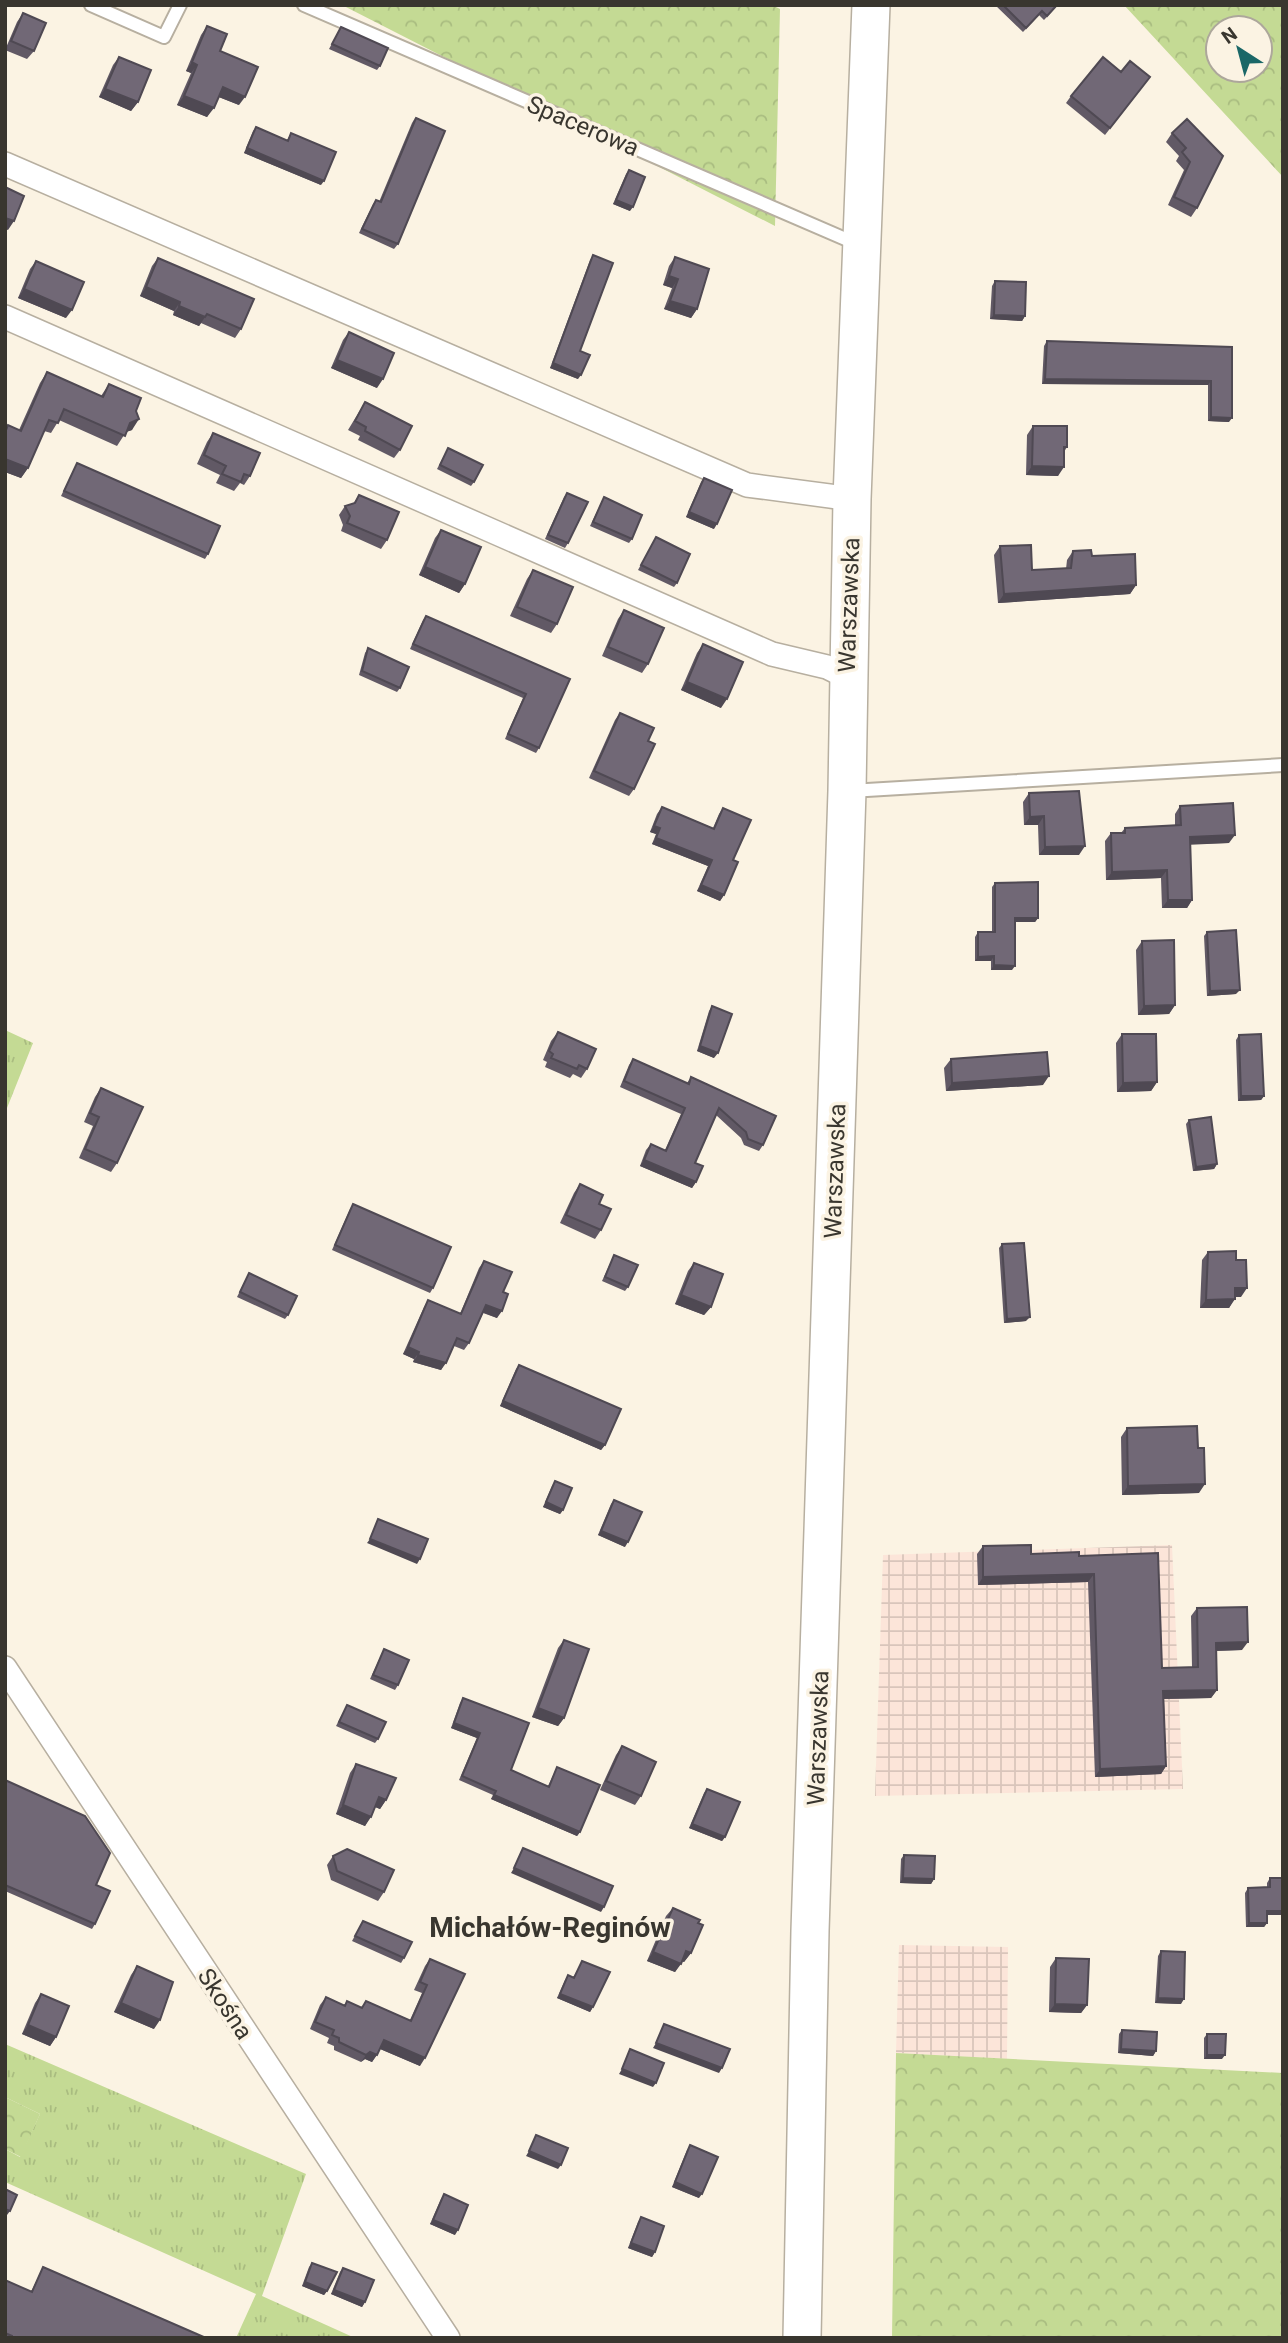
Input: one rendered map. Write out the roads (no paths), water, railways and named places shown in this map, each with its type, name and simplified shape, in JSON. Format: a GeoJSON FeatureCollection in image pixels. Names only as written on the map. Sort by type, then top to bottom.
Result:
{"type":"FeatureCollection","features":[{"type":"Feature","properties":{"kind":"main road","name":"Warszawska"},"geometry":{"type":"LineString","coordinates":[[802,2338],[810,1931],[847,791],[852,499],[871,5]]}},
{"type":"Feature","properties":{"kind":"street"},"geometry":{"type":"LineString","coordinates":[[5,164],[747,485],[852,499]]}},
{"type":"Feature","properties":{"kind":"street"},"geometry":{"type":"LineString","coordinates":[[5,317],[772,654],[827,667],[847,677]]}},
{"type":"Feature","properties":{"kind":"street","name":"Skośna"},"geometry":{"type":"LineString","coordinates":[[5,1668],[448,2338]]}},
{"type":"Feature","properties":{"kind":"lane"},"geometry":{"type":"LineString","coordinates":[[91,5],[164,37],[180,5]]}},
{"type":"Feature","properties":{"kind":"lane","name":"Spacerowa"},"geometry":{"type":"LineString","coordinates":[[304,5],[861,246]]}},
{"type":"Feature","properties":{"kind":"lane"},"geometry":{"type":"LineString","coordinates":[[847,791],[1283,765]]}},
{"type":"Feature","properties":{"kind":"district","name":"Michałów-Reginów"},"geometry":{"type":"Point","coordinates":[550,1927]}}]}
